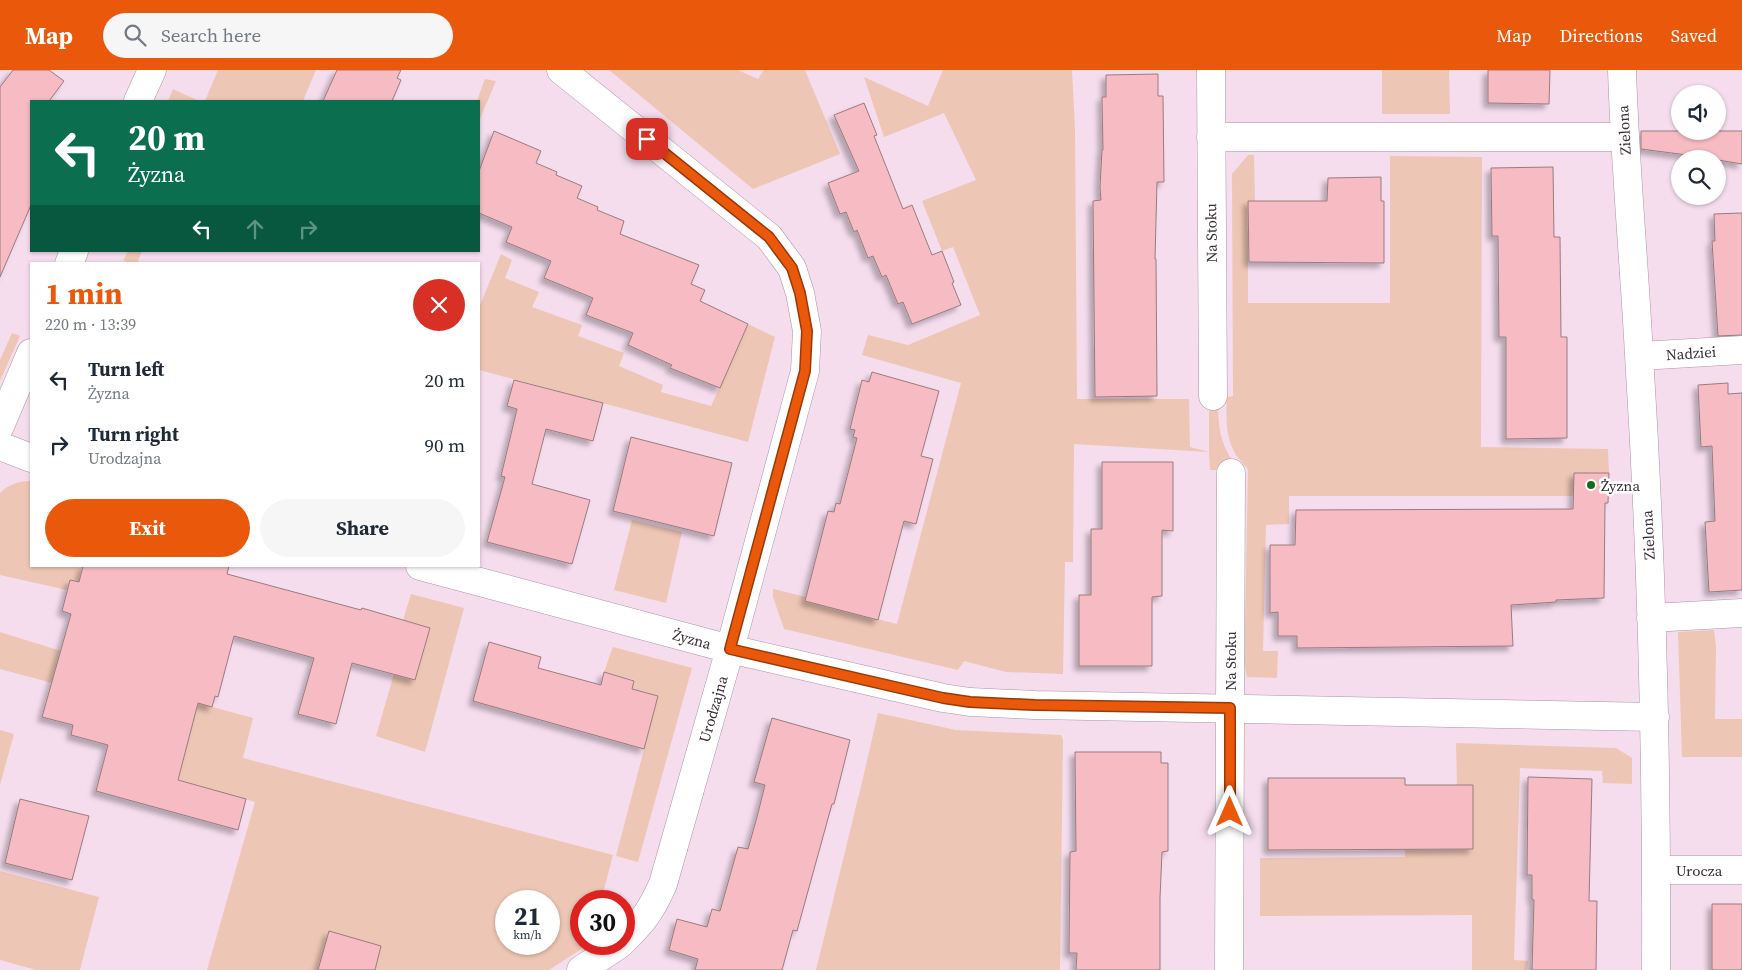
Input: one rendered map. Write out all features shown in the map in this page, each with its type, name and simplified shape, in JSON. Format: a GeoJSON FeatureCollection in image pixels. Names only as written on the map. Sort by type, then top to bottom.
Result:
{"type":"FeatureCollection","features":[{"type":"Feature","properties":{"kind":"street"},"geometry":{"type":"LineString","coordinates":[[138,100],[152,70]]}},
{"type":"Feature","properties":{"kind":"street","name":"Urodzajna"},"geometry":{"type":"LineString","coordinates":[[561,70],[769,237],[792,268],[807,331],[805,371],[730,649],[663,884],[653,907],[635,929]]}},
{"type":"Feature","properties":{"kind":"street","name":"Na Stoku"},"geometry":{"type":"LineString","coordinates":[[1211,70],[1213,396]]}},
{"type":"Feature","properties":{"kind":"street","name":"Zielona"},"geometry":{"type":"LineString","coordinates":[[1622,70],[1624,137],[1640,356],[1652,618],[1657,870],[1656,970]]}},
{"type":"Feature","properties":{"kind":"street"},"geometry":{"type":"LineString","coordinates":[[1210,137],[1624,137]]}},
{"type":"Feature","properties":{"kind":"street","name":"Nadziei"},"geometry":{"type":"LineString","coordinates":[[1640,356],[1742,350]]}},
{"type":"Feature","properties":{"kind":"street"},"geometry":{"type":"LineString","coordinates":[[0,426],[30,355]]}},
{"type":"Feature","properties":{"kind":"street"},"geometry":{"type":"LineString","coordinates":[[0,446],[30,458]]}},
{"type":"Feature","properties":{"kind":"street","name":"Na Stoku"},"geometry":{"type":"LineString","coordinates":[[1229,970],[1231,473]]}},
{"type":"Feature","properties":{"kind":"street","name":"Żyzna"},"geometry":{"type":"LineString","coordinates":[[424,567],[730,649],[943,698],[970,702],[1035,705],[1655,717]]}},
{"type":"Feature","properties":{"kind":"street"},"geometry":{"type":"LineString","coordinates":[[1652,618],[1742,613]]}},
{"type":"Feature","properties":{"kind":"street","name":"Urocza"},"geometry":{"type":"LineString","coordinates":[[1657,870],[1742,870]]}},
{"type":"Feature","properties":{"kind":"street"},"geometry":{"type":"LineString","coordinates":[[581,970],[604,955]]}},
{"type":"Feature","properties":{"kind":"shaded area"},"geometry":{"type":"Polygon","coordinates":[[[218,70],[316,70],[303,100],[205,100],[218,70]]]}},
{"type":"Feature","properties":{"kind":"shaded area"},"geometry":{"type":"Polygon","coordinates":[[[609,70],[738,70],[758,79],[764,70],[805,70],[840,154],[753,189],[609,70]]]}},
{"type":"Feature","properties":{"kind":"shaded area"},"geometry":{"type":"Polygon","coordinates":[[[943,70],[1072,70],[1075,129],[1077,399],[1189,399],[1190,447],[1209,452],[1074,444],[1073,562],[1065,562],[1063,674],[1006,672],[964,661],[958,670],[784,629],[773,597],[773,589],[806,597],[805,601],[897,624],[961,383],[862,355],[868,335],[908,345],[980,315],[953,247],[942,251],[922,201],[976,180],[944,113],[884,137],[864,77],[928,106],[943,70]]]}},
{"type":"Feature","properties":{"kind":"shaded area"},"geometry":{"type":"Polygon","coordinates":[[[1382,70],[1449,70],[1450,114],[1382,114],[1382,70]]]}},
{"type":"Feature","properties":{"kind":"shaded area"},"geometry":{"type":"Polygon","coordinates":[[[485,79],[496,81],[480,119],[480,100],[477,100],[485,79]]]}},
{"type":"Feature","properties":{"kind":"shaded area"},"geometry":{"type":"Polygon","coordinates":[[[173,89],[197,100],[168,100],[173,89]]]}},
{"type":"Feature","properties":{"kind":"shaded area"},"geometry":{"type":"Polygon","coordinates":[[[1248,155],[1254,155],[1255,201],[1248,201],[1248,303],[1390,303],[1390,156],[1482,157],[1481,447],[1608,449],[1609,473],[1574,473],[1574,496],[1289,496],[1289,524],[1266,525],[1263,651],[1278,651],[1277,678],[1247,677],[1244,663],[1248,470],[1232,448],[1228,434],[1227,419],[1227,397],[1233,396],[1232,174],[1248,155]]]}},
{"type":"Feature","properties":{"kind":"shaded area"},"geometry":{"type":"Polygon","coordinates":[[[128,252],[142,252],[138,262],[123,261],[128,252]]]}},
{"type":"Feature","properties":{"kind":"shaded area"},"geometry":{"type":"Polygon","coordinates":[[[501,254],[512,260],[505,278],[539,292],[532,307],[582,325],[578,336],[624,353],[619,366],[663,385],[661,392],[711,406],[748,324],[775,337],[748,442],[480,370],[480,306],[501,254]]]}},
{"type":"Feature","properties":{"kind":"shaded area"},"geometry":{"type":"Polygon","coordinates":[[[12,333],[20,336],[0,381],[0,360],[12,333]]]}},
{"type":"Feature","properties":{"kind":"shaded area"},"geometry":{"type":"Polygon","coordinates":[[[1209,404],[1218,405],[1222,439],[1238,470],[1210,470],[1209,404]]]}},
{"type":"Feature","properties":{"kind":"shaded area"},"geometry":{"type":"Polygon","coordinates":[[[30,481],[30,567],[83,567],[79,582],[70,580],[67,590],[0,575],[0,493],[7,487],[30,481]]]}},
{"type":"Feature","properties":{"kind":"shaded area"},"geometry":{"type":"Polygon","coordinates":[[[632,520],[682,532],[666,603],[614,590],[632,520]]]}},
{"type":"Feature","properties":{"kind":"shaded area"},"geometry":{"type":"Polygon","coordinates":[[[411,594],[464,608],[425,752],[376,736],[394,674],[415,680],[430,628],[403,620],[411,594]]]}},
{"type":"Feature","properties":{"kind":"shaded area"},"geometry":{"type":"Polygon","coordinates":[[[1714,630],[1716,647],[1715,719],[1742,719],[1742,757],[1682,757],[1678,632],[1714,630]]]}},
{"type":"Feature","properties":{"kind":"shaded area"},"geometry":{"type":"Polygon","coordinates":[[[0,632],[61,651],[52,683],[0,669],[0,632]]]}},
{"type":"Feature","properties":{"kind":"shaded area"},"geometry":{"type":"Polygon","coordinates":[[[613,647],[692,668],[638,862],[616,856],[658,696],[632,689],[634,680],[604,672],[613,647]]]}},
{"type":"Feature","properties":{"kind":"shaded area"},"geometry":{"type":"Polygon","coordinates":[[[198,703],[253,718],[243,758],[613,855],[604,890],[570,890],[570,955],[572,955],[549,970],[207,970],[255,802],[178,780],[198,703]]]}},
{"type":"Feature","properties":{"kind":"shaded area"},"geometry":{"type":"Polygon","coordinates":[[[878,713],[956,730],[1061,735],[1063,739],[1060,970],[816,970],[878,713]]]}},
{"type":"Feature","properties":{"kind":"shaded area"},"geometry":{"type":"Polygon","coordinates":[[[0,730],[14,734],[0,785],[0,730]]]}},
{"type":"Feature","properties":{"kind":"shaded area"},"geometry":{"type":"Polygon","coordinates":[[[1456,743],[1616,748],[1632,758],[1632,784],[1603,783],[1602,771],[1520,768],[1514,960],[1528,961],[1527,970],[1472,970],[1472,915],[1260,916],[1260,858],[1405,857],[1405,850],[1473,849],[1473,786],[1457,785],[1456,743]]]}},
{"type":"Feature","properties":{"kind":"shaded area"},"geometry":{"type":"Polygon","coordinates":[[[0,871],[99,897],[80,970],[36,970],[0,960],[0,871]]]}},
{"type":"Feature","properties":{"kind":"building"},"geometry":{"type":"Polygon","coordinates":[[[13,70],[49,70],[64,81],[50,100],[30,100],[30,207],[0,277],[0,87],[13,70]]]}},
{"type":"Feature","properties":{"kind":"building"},"geometry":{"type":"Polygon","coordinates":[[[337,70],[401,70],[397,78],[401,80],[392,100],[323,100],[337,70]]]}},
{"type":"Feature","properties":{"kind":"building"},"geometry":{"type":"Polygon","coordinates":[[[1488,70],[1550,70],[1549,104],[1488,103],[1488,70]]]}},
{"type":"Feature","properties":{"kind":"building"},"geometry":{"type":"Polygon","coordinates":[[[1158,74],[1158,96],[1163,96],[1164,182],[1157,182],[1155,259],[1157,396],[1095,397],[1093,201],[1101,200],[1100,187],[1103,150],[1102,97],[1106,97],[1106,75],[1158,74]]]}},
{"type":"Feature","properties":{"kind":"building"},"geometry":{"type":"Polygon","coordinates":[[[864,103],[877,135],[874,136],[903,209],[912,205],[932,255],[942,251],[961,305],[912,324],[903,302],[898,304],[886,275],[882,277],[873,256],[868,258],[857,230],[854,232],[846,212],[840,214],[828,183],[859,171],[834,115],[864,103]]]}},
{"type":"Feature","properties":{"kind":"building"},"geometry":{"type":"Polygon","coordinates":[[[494,131],[541,151],[536,163],[557,172],[556,175],[582,186],[577,198],[598,207],[597,210],[624,221],[620,234],[699,265],[691,284],[705,290],[700,301],[748,324],[720,388],[670,368],[672,365],[628,345],[633,333],[586,315],[593,298],[544,278],[551,261],[506,242],[512,227],[480,213],[480,168],[494,131]]]}},
{"type":"Feature","properties":{"kind":"building"},"geometry":{"type":"Polygon","coordinates":[[[1641,131],[1671,131],[1671,140],[1726,140],[1726,131],[1742,131],[1742,164],[1726,161],[1726,150],[1671,150],[1671,153],[1641,149],[1641,131]]]}},
{"type":"Feature","properties":{"kind":"building"},"geometry":{"type":"Polygon","coordinates":[[[1553,167],[1554,237],[1560,237],[1561,337],[1567,337],[1567,438],[1506,439],[1506,337],[1499,337],[1498,236],[1492,236],[1491,168],[1553,167]]]}},
{"type":"Feature","properties":{"kind":"building"},"geometry":{"type":"Polygon","coordinates":[[[1381,177],[1381,201],[1384,201],[1384,263],[1249,262],[1248,201],[1327,201],[1328,178],[1381,177]]]}},
{"type":"Feature","properties":{"kind":"building"},"geometry":{"type":"Polygon","coordinates":[[[1742,213],[1742,335],[1718,336],[1712,241],[1715,241],[1714,214],[1742,213]]]}},
{"type":"Feature","properties":{"kind":"building"},"geometry":{"type":"Polygon","coordinates":[[[872,372],[939,391],[921,456],[933,459],[916,524],[904,521],[878,620],[805,601],[828,511],[834,512],[836,503],[840,504],[857,438],[853,437],[855,430],[850,429],[862,380],[869,382],[872,372]]]}},
{"type":"Feature","properties":{"kind":"building"},"geometry":{"type":"Polygon","coordinates":[[[514,380],[603,403],[593,441],[546,429],[532,484],[590,500],[572,564],[487,542],[505,477],[501,476],[517,409],[507,406],[514,380]]]}},
{"type":"Feature","properties":{"kind":"building"},"geometry":{"type":"Polygon","coordinates":[[[1728,383],[1728,394],[1742,393],[1742,590],[1709,592],[1705,522],[1715,521],[1712,446],[1701,447],[1698,385],[1728,383]]]}},
{"type":"Feature","properties":{"kind":"building"},"geometry":{"type":"Polygon","coordinates":[[[631,437],[732,463],[714,536],[613,511],[631,437]]]}},
{"type":"Feature","properties":{"kind":"building"},"geometry":{"type":"Polygon","coordinates":[[[1102,462],[1173,462],[1173,531],[1162,530],[1162,596],[1152,597],[1152,666],[1079,666],[1079,595],[1091,595],[1091,529],[1102,529],[1102,462]]]}},
{"type":"Feature","properties":{"kind":"building"},"geometry":{"type":"Polygon","coordinates":[[[1574,473],[1609,473],[1608,503],[1605,503],[1604,598],[1556,600],[1556,602],[1511,605],[1513,646],[1297,648],[1297,636],[1278,636],[1278,612],[1270,613],[1270,545],[1295,545],[1296,510],[1573,509],[1574,473]]]}},
{"type":"Feature","properties":{"kind":"building"},"geometry":{"type":"Polygon","coordinates":[[[83,567],[229,567],[227,574],[361,610],[362,608],[430,628],[415,680],[352,663],[336,724],[298,714],[314,658],[234,636],[218,697],[215,696],[212,707],[198,703],[178,780],[246,799],[238,830],[96,791],[108,745],[71,735],[73,725],[42,717],[71,614],[62,611],[70,580],[79,582],[83,567]]]}},
{"type":"Feature","properties":{"kind":"building"},"geometry":{"type":"Polygon","coordinates":[[[489,642],[541,657],[538,668],[601,685],[604,672],[634,681],[632,689],[658,696],[644,749],[473,701],[489,642]]]}},
{"type":"Feature","properties":{"kind":"building"},"geometry":{"type":"Polygon","coordinates":[[[772,718],[850,740],[834,804],[832,804],[797,931],[793,930],[782,970],[695,970],[698,959],[669,950],[677,919],[707,927],[712,909],[720,911],[738,847],[748,849],[757,817],[765,785],[754,782],[772,718]]]}},
{"type":"Feature","properties":{"kind":"building"},"geometry":{"type":"Polygon","coordinates":[[[1075,752],[1161,752],[1161,763],[1168,763],[1168,851],[1162,852],[1160,970],[1076,970],[1077,953],[1069,953],[1070,852],[1076,851],[1075,752]]]}},
{"type":"Feature","properties":{"kind":"building"},"geometry":{"type":"Polygon","coordinates":[[[1528,777],[1592,779],[1589,901],[1597,901],[1596,970],[1532,970],[1534,900],[1532,899],[1532,875],[1527,875],[1528,777]]]}},
{"type":"Feature","properties":{"kind":"building"},"geometry":{"type":"Polygon","coordinates":[[[1268,778],[1405,778],[1405,785],[1473,785],[1473,849],[1268,850],[1268,778]]]}},
{"type":"Feature","properties":{"kind":"building"},"geometry":{"type":"Polygon","coordinates":[[[20,799],[89,816],[72,880],[5,863],[20,799]]]}},
{"type":"Feature","properties":{"kind":"building"},"geometry":{"type":"Polygon","coordinates":[[[1712,904],[1742,904],[1741,970],[1712,970],[1712,904]]]}},
{"type":"Feature","properties":{"kind":"building"},"geometry":{"type":"Polygon","coordinates":[[[329,931],[381,946],[375,970],[318,970],[329,931]]]}},
{"type":"Feature","properties":{"kind":"place","name":"Żyzna"},"geometry":{"type":"Point","coordinates":[1591,485]}},
{"type":"Feature","properties":{"kind":"route"},"geometry":{"type":"LineString","coordinates":[[647,139],[769,237],[792,268],[800,293],[807,331],[805,371],[730,649],[943,698],[970,702],[1230,708],[1230,812]]}}]}
